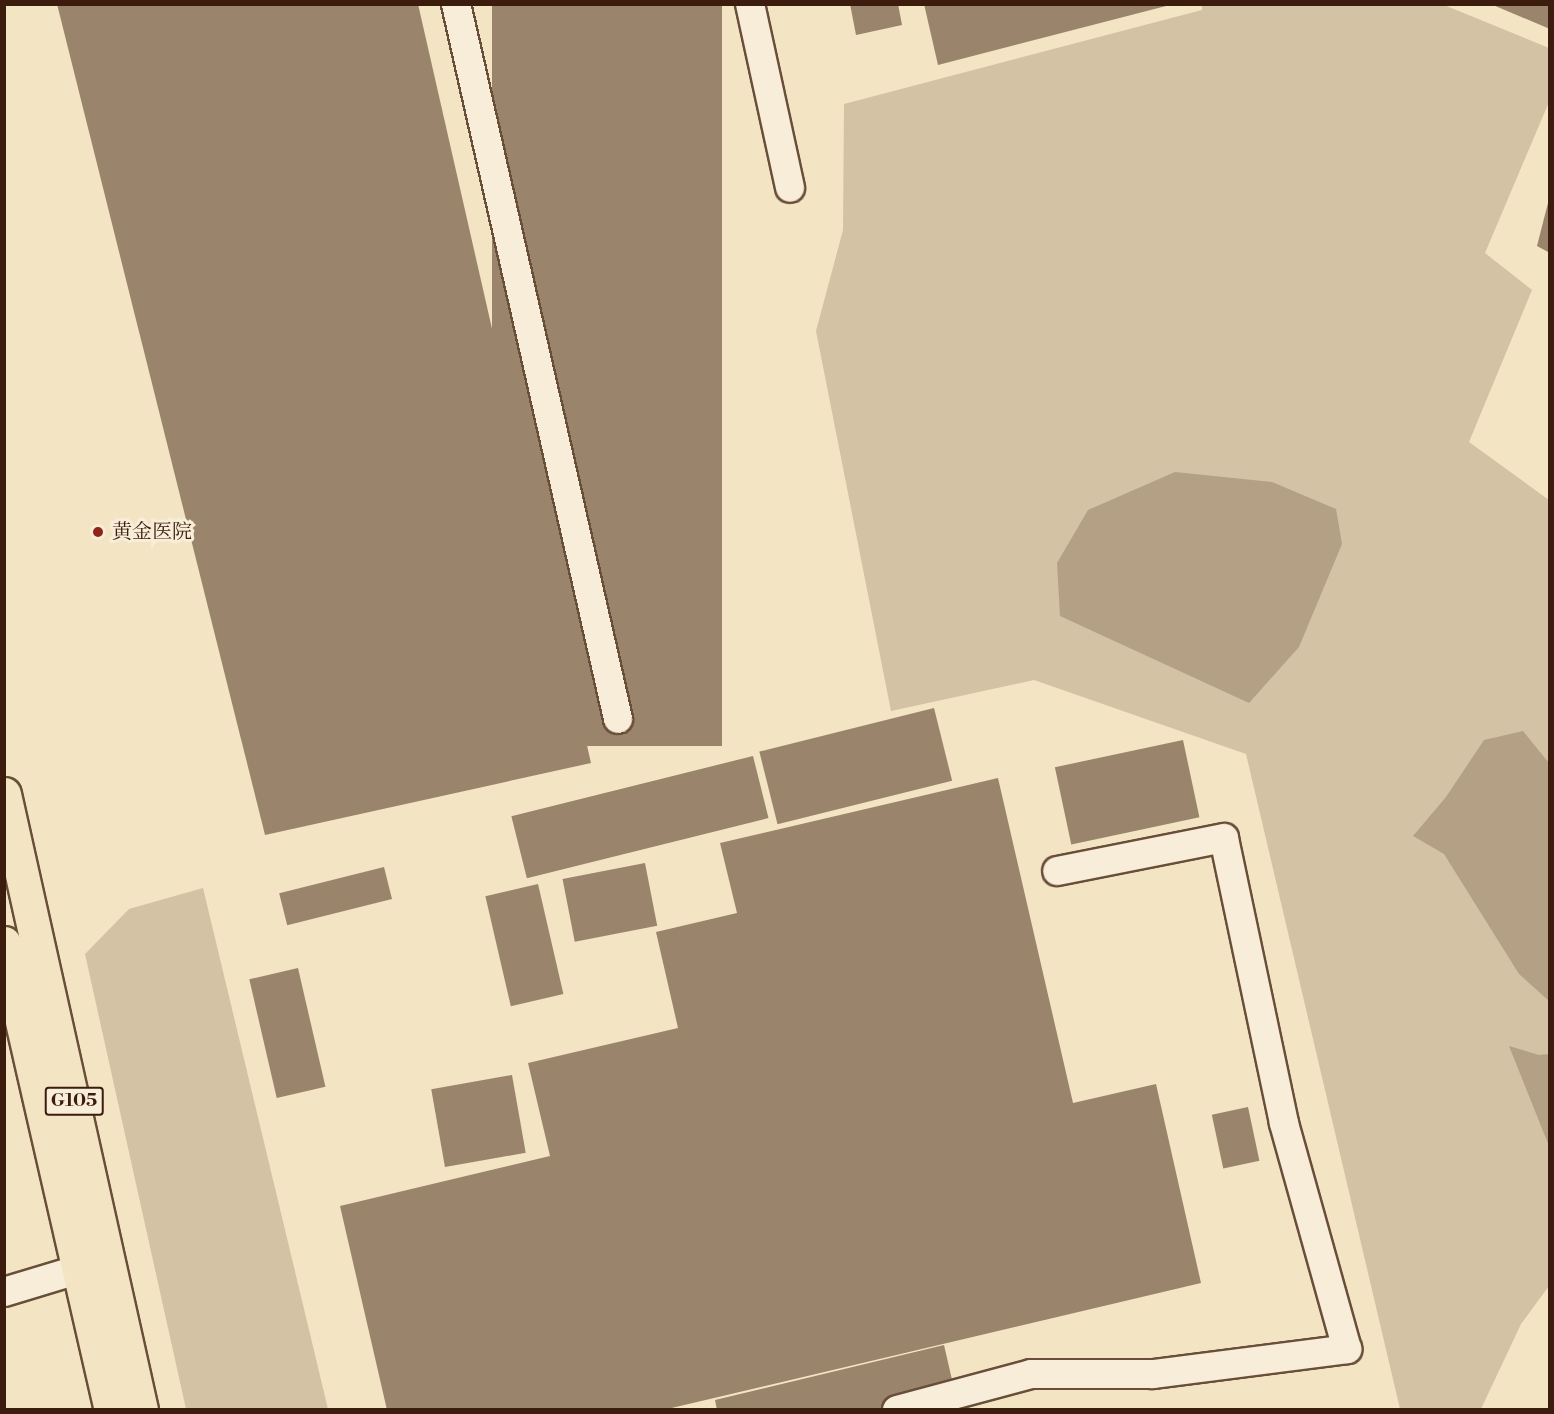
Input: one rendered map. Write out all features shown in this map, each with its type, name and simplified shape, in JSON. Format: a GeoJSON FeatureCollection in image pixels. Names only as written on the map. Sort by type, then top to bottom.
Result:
{"type":"FeatureCollection","features":[{"type":"Feature","properties":{"kind":"highway","name":"G105"},"geometry":{"type":"LineString","coordinates":[[4,794],[141,1410]]}},
{"type":"Feature","properties":{"kind":"highway","name":"G105"},"geometry":{"type":"LineString","coordinates":[[4,943],[111,1410]]}},
{"type":"Feature","properties":{"kind":"street"},"geometry":{"type":"LineString","coordinates":[[456,4],[618,719]]}},
{"type":"Feature","properties":{"kind":"street"},"geometry":{"type":"LineString","coordinates":[[750,4],[790,188]]}},
{"type":"Feature","properties":{"kind":"street"},"geometry":{"type":"LineString","coordinates":[[897,1410],[1031,1374],[1153,1374],[1347,1349],[1284,1123],[1224,838],[1057,871]]}},
{"type":"Feature","properties":{"kind":"street"},"geometry":{"type":"LineString","coordinates":[[4,1292],[80,1269]]}},
{"type":"Feature","properties":{"kind":"shaded area"},"geometry":{"type":"Polygon","coordinates":[[[1202,5],[1444,5],[1549,48],[1549,102],[1485,253],[1532,290],[1469,442],[1549,500],[1549,1286],[1521,1324],[1481,1409],[1400,1409],[1246,754],[1034,680],[891,711],[816,331],[843,230],[844,104],[1202,10],[1202,5]]]}},
{"type":"Feature","properties":{"kind":"shaded area"},"geometry":{"type":"Polygon","coordinates":[[[1175,472],[1272,482],[1336,509],[1342,544],[1299,647],[1249,703],[1060,616],[1057,563],[1088,510],[1175,472]]]}},
{"type":"Feature","properties":{"kind":"shaded area"},"geometry":{"type":"Polygon","coordinates":[[[1523,731],[1549,763],[1549,1001],[1519,974],[1444,854],[1413,836],[1446,797],[1484,740],[1523,731]]]}},
{"type":"Feature","properties":{"kind":"shaded area"},"geometry":{"type":"Polygon","coordinates":[[[203,888],[328,1409],[186,1409],[85,954],[129,909],[203,888]]]}},
{"type":"Feature","properties":{"kind":"shaded area"},"geometry":{"type":"Polygon","coordinates":[[[1509,1046],[1539,1055],[1549,1054],[1549,1146],[1509,1046]]]}},
{"type":"Feature","properties":{"kind":"building"},"geometry":{"type":"Polygon","coordinates":[[[57,4],[418,4],[591,763],[265,835],[57,4]]]}},
{"type":"Feature","properties":{"kind":"building"},"geometry":{"type":"Polygon","coordinates":[[[492,4],[722,4],[722,746],[492,746],[492,4]]]}},
{"type":"Feature","properties":{"kind":"building"},"geometry":{"type":"Polygon","coordinates":[[[850,4],[898,4],[902,25],[856,35],[850,4]]]}},
{"type":"Feature","properties":{"kind":"building"},"geometry":{"type":"Polygon","coordinates":[[[924,4],[1170,4],[1170,5],[938,65],[924,4]]]}},
{"type":"Feature","properties":{"kind":"building"},"geometry":{"type":"Polygon","coordinates":[[[1493,4],[1550,4],[1550,29],[1493,5],[1493,4]]]}},
{"type":"Feature","properties":{"kind":"building"},"geometry":{"type":"Polygon","coordinates":[[[1550,199],[1550,253],[1537,246],[1550,199]]]}},
{"type":"Feature","properties":{"kind":"building"},"geometry":{"type":"Polygon","coordinates":[[[934,708],[952,781],[777,824],[759,752],[934,708]]]}},
{"type":"Feature","properties":{"kind":"building"},"geometry":{"type":"Polygon","coordinates":[[[1183,740],[1199,817],[1071,845],[1055,767],[1183,740]]]}},
{"type":"Feature","properties":{"kind":"building"},"geometry":{"type":"Polygon","coordinates":[[[753,756],[768,818],[527,878],[511,816],[753,756]]]}},
{"type":"Feature","properties":{"kind":"building"},"geometry":{"type":"Polygon","coordinates":[[[998,778],[1073,1103],[1156,1084],[1201,1283],[663,1410],[387,1410],[340,1206],[550,1156],[528,1063],[678,1028],[656,932],[737,913],[720,843],[998,778]]]}},
{"type":"Feature","properties":{"kind":"building"},"geometry":{"type":"Polygon","coordinates":[[[645,863],[657,926],[575,942],[563,879],[645,863]]]}},
{"type":"Feature","properties":{"kind":"building"},"geometry":{"type":"Polygon","coordinates":[[[384,867],[392,899],[287,925],[279,893],[384,867]]]}},
{"type":"Feature","properties":{"kind":"building"},"geometry":{"type":"Polygon","coordinates":[[[538,884],[563,994],[511,1006],[485,896],[538,884]]]}},
{"type":"Feature","properties":{"kind":"building"},"geometry":{"type":"Polygon","coordinates":[[[298,968],[325,1087],[277,1098],[249,979],[298,968]]]}},
{"type":"Feature","properties":{"kind":"building"},"geometry":{"type":"Polygon","coordinates":[[[512,1075],[526,1153],[445,1167],[431,1089],[512,1075]]]}},
{"type":"Feature","properties":{"kind":"building"},"geometry":{"type":"Polygon","coordinates":[[[1248,1107],[1259,1161],[1223,1168],[1212,1115],[1248,1107]]]}},
{"type":"Feature","properties":{"kind":"building"},"geometry":{"type":"Polygon","coordinates":[[[944,1345],[959,1410],[717,1410],[715,1400],[944,1345]]]}},
{"type":"Feature","properties":{"kind":"place","name":"黄金医院"},"geometry":{"type":"Point","coordinates":[98,532]}}]}
